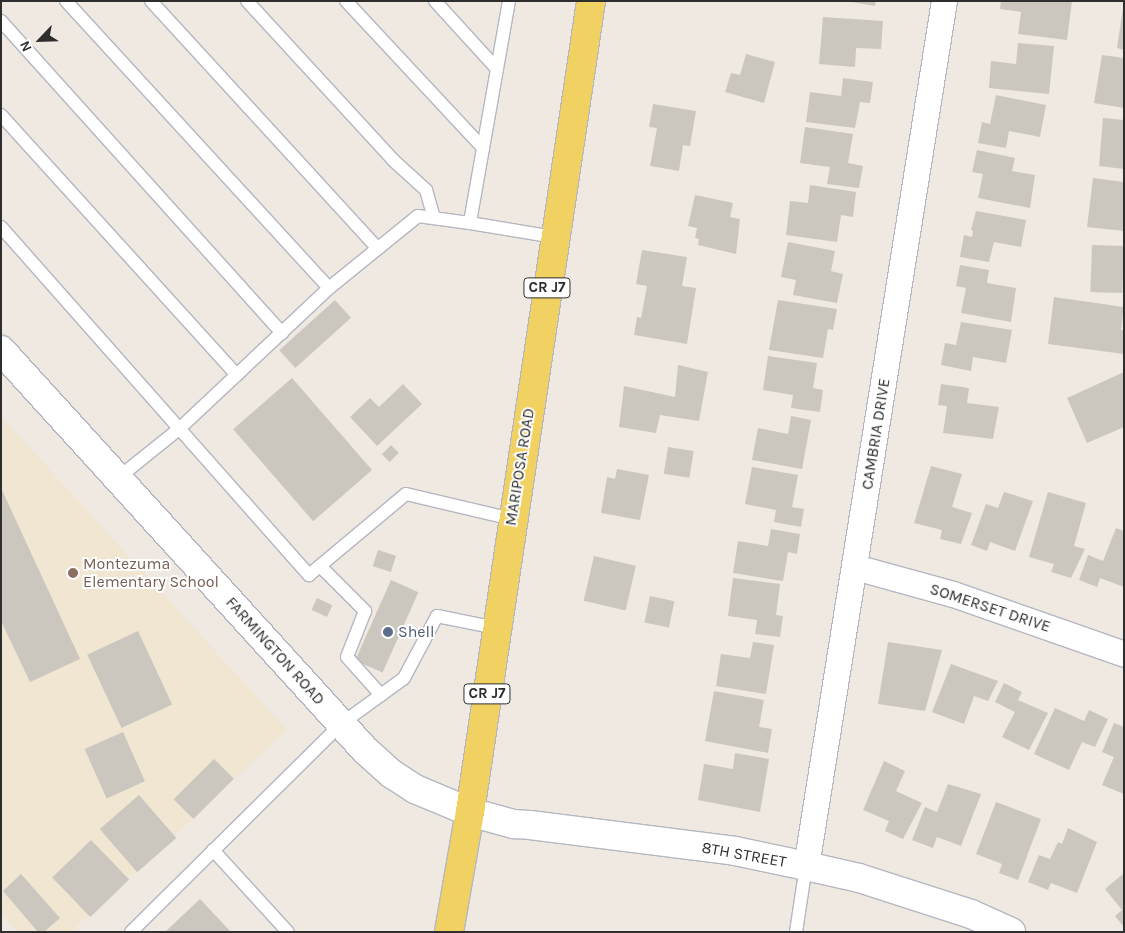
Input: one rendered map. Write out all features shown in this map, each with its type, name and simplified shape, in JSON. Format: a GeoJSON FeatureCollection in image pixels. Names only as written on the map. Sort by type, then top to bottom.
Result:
{"type":"FeatureCollection","features":[{"type":"Feature","properties":{"kind":"main road","name":"MARIPOSA ROAD"},"geometry":{"type":"LineString","coordinates":[[449,932],[470,812],[512,519],[591,1]]}},
{"type":"Feature","properties":{"kind":"main road","name":"FARMINGTON ROAD"},"geometry":{"type":"LineString","coordinates":[[1,350],[341,724],[392,774],[415,789],[470,812]]}},
{"type":"Feature","properties":{"kind":"main road","name":"8TH STREET"},"geometry":{"type":"LineString","coordinates":[[470,812],[513,824],[725,850],[806,866],[859,878],[934,902],[971,914],[1010,932]]}},
{"type":"Feature","properties":{"kind":"street","name":"CAMBRIA DRIVE"},"geometry":{"type":"LineString","coordinates":[[806,866],[944,1]]}},
{"type":"Feature","properties":{"kind":"street","name":"SOMERSET DRIVE"},"geometry":{"type":"LineString","coordinates":[[855,566],[953,594],[1124,654]]}},
{"type":"Feature","properties":{"kind":"lane"},"geometry":{"type":"LineString","coordinates":[[66,1],[329,288]]}},
{"type":"Feature","properties":{"kind":"lane"},"geometry":{"type":"LineString","coordinates":[[151,1],[377,248]]}},
{"type":"Feature","properties":{"kind":"lane"},"geometry":{"type":"LineString","coordinates":[[247,1],[393,160],[426,190],[434,218]]}},
{"type":"Feature","properties":{"kind":"lane"},"geometry":{"type":"LineString","coordinates":[[346,1],[483,148]]}},
{"type":"Feature","properties":{"kind":"lane"},"geometry":{"type":"LineString","coordinates":[[435,1],[497,69]]}},
{"type":"Feature","properties":{"kind":"lane"},"geometry":{"type":"LineString","coordinates":[[470,223],[509,1]]}},
{"type":"Feature","properties":{"kind":"lane"},"geometry":{"type":"LineString","coordinates":[[1,21],[282,333]]}},
{"type":"Feature","properties":{"kind":"lane"},"geometry":{"type":"LineString","coordinates":[[1,115],[236,375]]}},
{"type":"Feature","properties":{"kind":"lane"},"geometry":{"type":"LineString","coordinates":[[118,478],[179,429],[329,288],[418,216],[555,237]]}},
{"type":"Feature","properties":{"kind":"lane"},"geometry":{"type":"LineString","coordinates":[[1,227],[309,575],[406,494],[512,519]]}},
{"type":"Feature","properties":{"kind":"lane"},"geometry":{"type":"LineString","coordinates":[[320,566],[365,611],[347,656],[381,695]]}},
{"type":"Feature","properties":{"kind":"lane"},"geometry":{"type":"LineString","coordinates":[[131,932],[341,724],[404,678],[437,616],[496,628]]}},
{"type":"Feature","properties":{"kind":"lane"},"geometry":{"type":"LineString","coordinates":[[213,850],[288,932]]}},
{"type":"Feature","properties":{"kind":"lane"},"geometry":{"type":"LineString","coordinates":[[796,932],[806,866]]}},
{"type":"Feature","properties":{"kind":"shaded area","name":"Montezuma Elementary School"},"geometry":{"type":"Polygon","coordinates":[[[1,416],[287,730],[71,932],[17,932],[1,914],[1,416]]]}},
{"type":"Feature","properties":{"kind":"building"},"geometry":{"type":"Polygon","coordinates":[[[846,1],[876,1],[875,6],[846,1]]]}},
{"type":"Feature","properties":{"kind":"building"},"geometry":{"type":"Polygon","coordinates":[[[1001,1],[1072,1],[1067,40],[1018,34],[1021,12],[1000,9],[1001,1]]]}},
{"type":"Feature","properties":{"kind":"building"},"geometry":{"type":"Polygon","coordinates":[[[1124,8],[1124,50],[1117,48],[1124,8]]]}},
{"type":"Feature","properties":{"kind":"building"},"geometry":{"type":"Polygon","coordinates":[[[823,17],[883,21],[881,49],[856,48],[855,67],[819,64],[823,17]]]}},
{"type":"Feature","properties":{"kind":"building"},"geometry":{"type":"Polygon","coordinates":[[[1018,43],[1054,46],[1049,94],[989,88],[991,61],[1016,64],[1018,43]]]}},
{"type":"Feature","properties":{"kind":"building"},"geometry":{"type":"Polygon","coordinates":[[[746,54],[775,62],[764,103],[725,92],[731,73],[740,75],[746,54]]]}},
{"type":"Feature","properties":{"kind":"building"},"geometry":{"type":"Polygon","coordinates":[[[1102,55],[1124,58],[1124,108],[1094,103],[1102,55]]]}},
{"type":"Feature","properties":{"kind":"building"},"geometry":{"type":"Polygon","coordinates":[[[843,78],[873,82],[870,103],[860,102],[855,128],[806,122],[810,92],[841,96],[843,78]]]}},
{"type":"Feature","properties":{"kind":"building"},"geometry":{"type":"Polygon","coordinates":[[[996,95],[1046,105],[1040,137],[1009,131],[1006,148],[978,143],[982,122],[990,124],[996,95]]]}},
{"type":"Feature","properties":{"kind":"building"},"geometry":{"type":"Polygon","coordinates":[[[653,104],[696,111],[690,146],[683,145],[679,171],[650,166],[657,128],[649,127],[653,104]]]}},
{"type":"Feature","properties":{"kind":"building"},"geometry":{"type":"Polygon","coordinates":[[[1103,118],[1124,120],[1124,169],[1099,166],[1103,118]]]}},
{"type":"Feature","properties":{"kind":"building"},"geometry":{"type":"Polygon","coordinates":[[[805,127],[853,134],[848,163],[863,166],[859,188],[827,184],[830,167],[800,163],[805,127]]]}},
{"type":"Feature","properties":{"kind":"building"},"geometry":{"type":"Polygon","coordinates":[[[977,150],[1015,158],[1012,171],[1035,175],[1030,208],[978,198],[983,174],[972,172],[977,150]]]}},
{"type":"Feature","properties":{"kind":"building"},"geometry":{"type":"Polygon","coordinates":[[[1093,178],[1124,182],[1124,231],[1087,227],[1093,178]]]}},
{"type":"Feature","properties":{"kind":"building"},"geometry":{"type":"Polygon","coordinates":[[[810,185],[856,192],[853,217],[841,215],[837,242],[786,235],[790,201],[808,203],[810,185]]]}},
{"type":"Feature","properties":{"kind":"building"},"geometry":{"type":"Polygon","coordinates":[[[695,195],[733,203],[730,217],[740,219],[736,254],[698,245],[699,239],[695,238],[697,228],[688,226],[695,195]]]}},
{"type":"Feature","properties":{"kind":"building"},"geometry":{"type":"Polygon","coordinates":[[[976,211],[1026,220],[1021,247],[994,242],[989,262],[960,257],[964,235],[972,237],[973,231],[971,230],[976,211]]]}},
{"type":"Feature","properties":{"kind":"building"},"geometry":{"type":"Polygon","coordinates":[[[788,242],[835,251],[831,271],[843,274],[837,303],[793,295],[796,280],[781,277],[788,242]]]}},
{"type":"Feature","properties":{"kind":"building"},"geometry":{"type":"Polygon","coordinates":[[[1092,245],[1124,246],[1122,293],[1090,292],[1092,245]]]}},
{"type":"Feature","properties":{"kind":"building"},"geometry":{"type":"Polygon","coordinates":[[[642,250],[687,257],[682,286],[696,288],[687,344],[634,335],[637,317],[641,318],[647,286],[636,284],[642,250]]]}},
{"type":"Feature","properties":{"kind":"building"},"geometry":{"type":"Polygon","coordinates":[[[960,265],[989,270],[987,283],[1016,288],[1011,322],[961,313],[966,288],[956,286],[960,265]]]}},
{"type":"Feature","properties":{"kind":"building"},"geometry":{"type":"Polygon","coordinates":[[[1054,297],[1124,307],[1121,330],[1124,330],[1124,354],[1048,344],[1054,297]]]}},
{"type":"Feature","properties":{"kind":"building"},"geometry":{"type":"Polygon","coordinates":[[[335,300],[351,318],[295,368],[279,350],[335,300]]]}},
{"type":"Feature","properties":{"kind":"building"},"geometry":{"type":"Polygon","coordinates":[[[778,300],[837,309],[833,330],[828,329],[823,358],[769,350],[778,300]]]}},
{"type":"Feature","properties":{"kind":"building"},"geometry":{"type":"Polygon","coordinates":[[[961,322],[1012,330],[1006,363],[973,357],[971,371],[941,365],[945,343],[956,345],[961,322]]]}},
{"type":"Feature","properties":{"kind":"building"},"geometry":{"type":"Polygon","coordinates":[[[768,356],[817,363],[813,388],[823,390],[820,412],[791,408],[793,395],[763,390],[768,356]]]}},
{"type":"Feature","properties":{"kind":"building"},"geometry":{"type":"Polygon","coordinates":[[[678,365],[708,372],[699,421],[660,415],[656,433],[619,427],[624,386],[675,397],[678,365]]]}},
{"type":"Feature","properties":{"kind":"building"},"geometry":{"type":"Polygon","coordinates":[[[1124,372],[1124,427],[1087,443],[1067,398],[1124,372]]]}},
{"type":"Feature","properties":{"kind":"building"},"geometry":{"type":"Polygon","coordinates":[[[292,378],[372,470],[313,521],[233,429],[292,378]]]}},
{"type":"Feature","properties":{"kind":"building"},"geometry":{"type":"Polygon","coordinates":[[[403,384],[422,404],[377,446],[350,417],[370,398],[379,407],[403,384]]]}},
{"type":"Feature","properties":{"kind":"building"},"geometry":{"type":"Polygon","coordinates":[[[941,384],[969,388],[967,403],[999,407],[993,439],[943,433],[947,406],[938,405],[941,384]]]}},
{"type":"Feature","properties":{"kind":"building"},"geometry":{"type":"Polygon","coordinates":[[[791,416],[811,420],[802,469],[752,460],[758,428],[788,434],[791,416]]]}},
{"type":"Feature","properties":{"kind":"building"},"geometry":{"type":"Polygon","coordinates":[[[391,445],[399,453],[390,462],[382,454],[391,445]]]}},
{"type":"Feature","properties":{"kind":"building"},"geometry":{"type":"Polygon","coordinates":[[[668,447],[694,451],[689,478],[664,474],[668,447]]]}},
{"type":"Feature","properties":{"kind":"building"},"geometry":{"type":"Polygon","coordinates":[[[931,466],[962,474],[952,507],[972,513],[961,544],[940,539],[942,530],[914,523],[931,466]]]}},
{"type":"Feature","properties":{"kind":"building"},"geometry":{"type":"Polygon","coordinates":[[[752,467],[798,475],[792,507],[804,509],[801,527],[774,522],[776,510],[745,504],[752,467]]]}},
{"type":"Feature","properties":{"kind":"building"},"geometry":{"type":"Polygon","coordinates":[[[617,469],[649,475],[640,520],[601,513],[607,477],[615,479],[617,469]]]}},
{"type":"Feature","properties":{"kind":"building"},"geometry":{"type":"Polygon","coordinates":[[[1,488],[80,659],[30,682],[1,621],[1,488]]]}},
{"type":"Feature","properties":{"kind":"building"},"geometry":{"type":"Polygon","coordinates":[[[1004,492],[1033,501],[1015,551],[990,542],[987,551],[971,545],[986,504],[998,508],[1004,492]]]}},
{"type":"Feature","properties":{"kind":"building"},"geometry":{"type":"Polygon","coordinates":[[[1048,492],[1086,503],[1074,546],[1085,549],[1071,578],[1051,572],[1054,564],[1029,557],[1048,492]]]}},
{"type":"Feature","properties":{"kind":"building"},"geometry":{"type":"Polygon","coordinates":[[[1116,528],[1124,531],[1124,587],[1100,578],[1097,587],[1079,580],[1088,555],[1103,561],[1116,528]]]}},
{"type":"Feature","properties":{"kind":"building"},"geometry":{"type":"Polygon","coordinates":[[[771,529],[800,534],[797,554],[788,552],[783,581],[733,573],[738,541],[768,546],[771,529]]]}},
{"type":"Feature","properties":{"kind":"building"},"geometry":{"type":"Polygon","coordinates":[[[378,550],[396,556],[391,572],[373,566],[378,550]]]}},
{"type":"Feature","properties":{"kind":"building"},"geometry":{"type":"Polygon","coordinates":[[[594,556],[636,566],[626,610],[584,601],[594,556]]]}},
{"type":"Feature","properties":{"kind":"building"},"geometry":{"type":"Polygon","coordinates":[[[733,578],[780,584],[776,615],[783,616],[780,637],[755,634],[757,620],[728,616],[733,578]]]}},
{"type":"Feature","properties":{"kind":"building"},"geometry":{"type":"Polygon","coordinates":[[[391,580],[418,592],[383,673],[355,660],[391,580]]]}},
{"type":"Feature","properties":{"kind":"building"},"geometry":{"type":"Polygon","coordinates":[[[650,596],[674,601],[669,628],[644,622],[650,596]]]}},
{"type":"Feature","properties":{"kind":"building"},"geometry":{"type":"Polygon","coordinates":[[[317,598],[332,605],[327,617],[312,610],[317,598]]]}},
{"type":"Feature","properties":{"kind":"building"},"geometry":{"type":"Polygon","coordinates":[[[138,631],[172,704],[121,728],[87,655],[138,631]]]}},
{"type":"Feature","properties":{"kind":"building"},"geometry":{"type":"Polygon","coordinates":[[[753,642],[774,645],[766,694],[716,686],[721,654],[750,658],[753,642]]]}},
{"type":"Feature","properties":{"kind":"building"},"geometry":{"type":"Polygon","coordinates":[[[888,642],[942,650],[925,711],[878,704],[888,642]]]}},
{"type":"Feature","properties":{"kind":"building"},"geometry":{"type":"Polygon","coordinates":[[[951,664],[998,681],[988,701],[974,696],[964,724],[932,712],[951,664]]]}},
{"type":"Feature","properties":{"kind":"building"},"geometry":{"type":"Polygon","coordinates":[[[1004,683],[1022,692],[1018,700],[1048,713],[1029,750],[1002,737],[1015,712],[995,702],[1004,683]]]}},
{"type":"Feature","properties":{"kind":"building"},"geometry":{"type":"Polygon","coordinates":[[[714,691],[764,700],[759,727],[772,729],[768,753],[705,741],[714,691]]]}},
{"type":"Feature","properties":{"kind":"building"},"geometry":{"type":"Polygon","coordinates":[[[1055,708],[1084,721],[1089,710],[1108,719],[1095,747],[1082,742],[1069,770],[1034,754],[1055,708]]]}},
{"type":"Feature","properties":{"kind":"building"},"geometry":{"type":"Polygon","coordinates":[[[1114,723],[1124,727],[1124,794],[1102,785],[1114,757],[1102,752],[1114,723]]]}},
{"type":"Feature","properties":{"kind":"building"},"geometry":{"type":"Polygon","coordinates":[[[123,732],[145,781],[107,798],[85,749],[123,732]]]}},
{"type":"Feature","properties":{"kind":"building"},"geometry":{"type":"Polygon","coordinates":[[[735,753],[769,759],[760,812],[698,800],[704,764],[733,769],[735,753]]]}},
{"type":"Feature","properties":{"kind":"building"},"geometry":{"type":"Polygon","coordinates":[[[214,759],[234,779],[193,819],[174,799],[214,759]]]}},
{"type":"Feature","properties":{"kind":"building"},"geometry":{"type":"Polygon","coordinates":[[[884,761],[905,771],[896,791],[922,803],[903,839],[885,831],[889,821],[863,810],[884,761]]]}},
{"type":"Feature","properties":{"kind":"building"},"geometry":{"type":"Polygon","coordinates":[[[948,784],[981,794],[961,846],[937,837],[933,848],[912,840],[925,807],[937,812],[948,784]]]}},
{"type":"Feature","properties":{"kind":"building"},"geometry":{"type":"Polygon","coordinates":[[[139,795],[176,838],[137,872],[100,829],[139,795]]]}},
{"type":"Feature","properties":{"kind":"building"},"geometry":{"type":"Polygon","coordinates":[[[996,802],[1041,819],[1018,880],[999,873],[1002,864],[976,854],[996,802]]]}},
{"type":"Feature","properties":{"kind":"building"},"geometry":{"type":"Polygon","coordinates":[[[1068,828],[1097,842],[1077,893],[1051,883],[1048,890],[1028,882],[1039,855],[1050,859],[1058,842],[1062,844],[1068,828]]]}},
{"type":"Feature","properties":{"kind":"building"},"geometry":{"type":"Polygon","coordinates":[[[91,840],[129,880],[90,917],[52,878],[91,840]]]}},
{"type":"Feature","properties":{"kind":"building"},"geometry":{"type":"Polygon","coordinates":[[[1124,873],[1124,927],[1115,916],[1122,910],[1105,889],[1124,873]]]}},
{"type":"Feature","properties":{"kind":"building"},"geometry":{"type":"Polygon","coordinates":[[[21,874],[60,918],[44,932],[38,932],[3,891],[21,874]]]}},
{"type":"Feature","properties":{"kind":"building"},"geometry":{"type":"Polygon","coordinates":[[[200,899],[231,932],[165,932],[200,899]]]}},
{"type":"Feature","properties":{"kind":"place","name":"Montezuma Elementary School"},"geometry":{"type":"Point","coordinates":[73,573]}},
{"type":"Feature","properties":{"kind":"place","name":"Shell"},"geometry":{"type":"Point","coordinates":[388,632]}}]}
